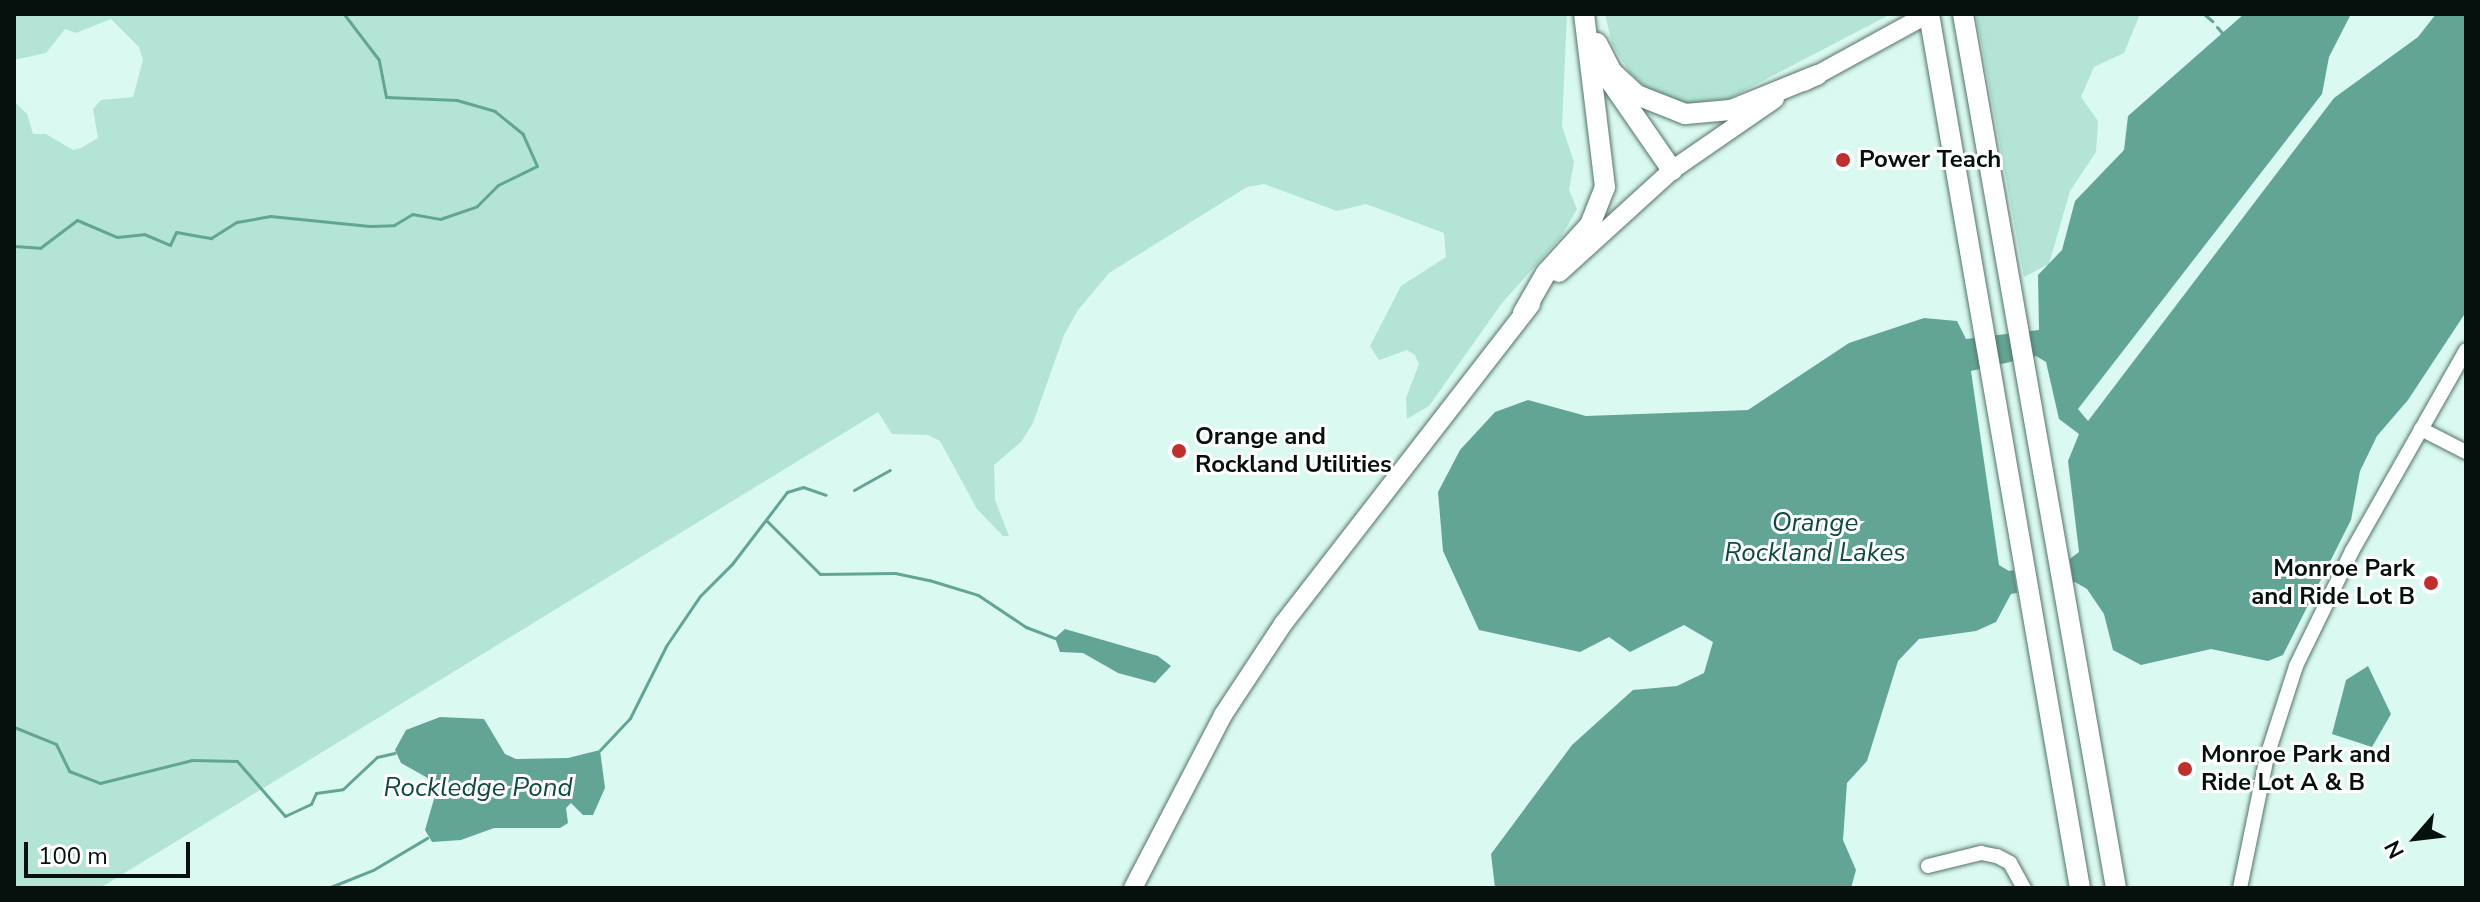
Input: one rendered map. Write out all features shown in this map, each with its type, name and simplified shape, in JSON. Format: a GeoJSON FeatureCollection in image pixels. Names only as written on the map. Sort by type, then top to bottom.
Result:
{"type":"FeatureCollection","features":[{"type":"Feature","properties":{"kind":"highway"},"geometry":{"type":"LineString","coordinates":[[1584,14],[1593,52],[1615,91],[1672,170]]}},
{"type":"Feature","properties":{"kind":"highway"},"geometry":{"type":"LineString","coordinates":[[1523,313],[1546,273],[1590,225],[1603,196],[1605,152],[1593,52],[1592,14]]}},
{"type":"Feature","properties":{"kind":"highway"},"geometry":{"type":"LineString","coordinates":[[1928,14],[2080,888]]}},
{"type":"Feature","properties":{"kind":"highway"},"geometry":{"type":"LineString","coordinates":[[1963,14],[2116,888]]}},
{"type":"Feature","properties":{"kind":"highway"},"geometry":{"type":"LineString","coordinates":[[1593,52],[1637,95],[1685,114],[1731,110],[1817,75]]}},
{"type":"Feature","properties":{"kind":"highway"},"geometry":{"type":"LineString","coordinates":[[2062,789],[2070,888]]}},
{"type":"Feature","properties":{"kind":"main road"},"geometry":{"type":"LineString","coordinates":[[1133,888],[1223,715],[1283,624],[1523,313],[1572,259],[1672,170],[1747,116],[1928,14]]}},
{"type":"Feature","properties":{"kind":"street"},"geometry":{"type":"LineString","coordinates":[[2240,888],[2260,782],[2296,666],[2325,602],[2466,350]]}},
{"type":"Feature","properties":{"kind":"street"},"geometry":{"type":"LineString","coordinates":[[2421,429],[2466,452]]}},
{"type":"Feature","properties":{"kind":"street"},"geometry":{"type":"LineString","coordinates":[[1928,866],[1981,853],[1997,856],[2010,863],[2024,888]]}},
{"type":"Feature","properties":{"kind":"shaded area"},"geometry":{"type":"Polygon","coordinates":[[[14,14],[1567,14],[1562,126],[1574,162],[1569,190],[1577,209],[1561,237],[1502,303],[1429,406],[1407,419],[1406,398],[1419,364],[1415,355],[1407,350],[1379,360],[1370,346],[1401,286],[1446,257],[1444,233],[1366,204],[1337,211],[1264,184],[1247,187],[1109,273],[1078,310],[1064,335],[1033,423],[1021,442],[994,465],[995,500],[1009,536],[1003,536],[977,509],[940,441],[928,435],[892,434],[878,412],[100,888],[14,888],[14,101],[27,114],[33,134],[46,134],[73,150],[81,148],[98,138],[93,109],[101,100],[133,97],[143,60],[139,47],[111,19],[76,33],[65,29],[46,53],[14,60],[14,14]]]}},
{"type":"Feature","properties":{"kind":"shaded area"},"geometry":{"type":"Polygon","coordinates":[[[1605,14],[1891,14],[1728,99],[1685,104],[1653,94],[1630,73],[1612,44],[1605,14]]]}},
{"type":"Feature","properties":{"kind":"shaded area"},"geometry":{"type":"Polygon","coordinates":[[[1976,14],[2140,14],[2124,53],[2094,67],[2081,97],[2098,121],[2096,152],[2070,191],[2049,264],[2024,277],[1976,14]]]}},
{"type":"Feature","properties":{"kind":"water","name":"Orange Rockland Lakes"},"geometry":{"type":"Polygon","coordinates":[[[2244,14],[2351,14],[2329,57],[2322,94],[2078,409],[2088,421],[2334,98],[2418,37],[2436,14],[2466,14],[2466,312],[2408,400],[2377,436],[2360,471],[2351,520],[2283,655],[2268,661],[2211,649],[2141,665],[2113,650],[2104,614],[2087,589],[2075,582],[2011,594],[1996,622],[1976,631],[1919,639],[1898,661],[1867,761],[1847,783],[1843,840],[1856,870],[1851,888],[1495,888],[1491,854],[1572,745],[1633,690],[1677,686],[1704,673],[1713,642],[1684,625],[1630,652],[1609,637],[1580,652],[1479,630],[1443,551],[1438,492],[1460,450],[1495,412],[1528,400],[1586,416],[1748,410],[1849,343],[1924,318],[1957,321],[1966,339],[2039,330],[2038,275],[2062,250],[2075,201],[2124,150],[2128,116],[2244,14]],[[2036,356],[1971,371],[1999,565],[2009,571],[2071,558],[2079,552],[2068,461],[2079,434],[2059,419],[2046,362],[2036,356]]]}},
{"type":"Feature","properties":{"kind":"water"},"geometry":{"type":"Polygon","coordinates":[[[1065,629],[1158,656],[1171,666],[1155,683],[1118,673],[1083,653],[1060,652],[1055,638],[1065,629]]]}},
{"type":"Feature","properties":{"kind":"water"},"geometry":{"type":"Polygon","coordinates":[[[2368,666],[2391,714],[2372,747],[2332,734],[2346,680],[2368,666]]]}},
{"type":"Feature","properties":{"kind":"water","name":"Rockledge Pond"},"geometry":{"type":"Polygon","coordinates":[[[440,717],[484,719],[505,754],[516,759],[568,758],[600,750],[605,788],[593,815],[583,815],[571,803],[566,808],[568,823],[560,828],[494,828],[461,840],[432,842],[425,830],[436,792],[426,777],[401,763],[395,750],[406,730],[440,717]]]}},
{"type":"Feature","properties":{"kind":"pier"},"geometry":{"type":"Polygon","coordinates":[[[2069,555],[2074,587],[2018,596],[2013,564],[2069,555]]]}},
{"type":"Feature","properties":{"kind":"waterway"},"geometry":{"type":"LineString","coordinates":[[14,246],[40,248],[77,220],[117,237],[144,234],[170,245],[176,232],[211,238],[237,222],[270,216],[370,226],[394,225],[412,214],[440,219],[477,206],[498,185],[537,166],[523,134],[495,111],[457,100],[386,97],[379,60],[344,14]]}},
{"type":"Feature","properties":{"kind":"waterway"},"geometry":{"type":"LineString","coordinates":[[2204,14],[2212,21]]}},
{"type":"Feature","properties":{"kind":"waterway"},"geometry":{"type":"LineString","coordinates":[[2217,27],[2224,35]]}},
{"type":"Feature","properties":{"kind":"waterway"},"geometry":{"type":"LineString","coordinates":[[854,490],[890,470]]}},
{"type":"Feature","properties":{"kind":"waterway"},"geometry":{"type":"LineString","coordinates":[[600,750],[630,718],[666,646],[700,596],[732,564],[787,492],[803,487],[826,495]]}},
{"type":"Feature","properties":{"kind":"waterway"},"geometry":{"type":"LineString","coordinates":[[766,520],[820,574],[895,573],[929,580],[978,595],[1026,627],[1055,638]]}},
{"type":"Feature","properties":{"kind":"waterway"},"geometry":{"type":"LineString","coordinates":[[14,727],[56,744],[69,771],[100,783],[192,760],[237,761],[285,816],[311,804],[316,793],[343,789],[377,757],[395,753]]}},
{"type":"Feature","properties":{"kind":"waterway"},"geometry":{"type":"LineString","coordinates":[[328,888],[373,870],[427,838]]}},
{"type":"Feature","properties":{"kind":"place","name":"Power Teach"},"geometry":{"type":"Point","coordinates":[1843,160]}},
{"type":"Feature","properties":{"kind":"place","name":"Orange and Rockland Utilities"},"geometry":{"type":"Point","coordinates":[1179,451]}},
{"type":"Feature","properties":{"kind":"place","name":"Monroe Park and Ride Lot B"},"geometry":{"type":"Point","coordinates":[2431,583]}},
{"type":"Feature","properties":{"kind":"place","name":"Monroe Park and Ride Lot A & B"},"geometry":{"type":"Point","coordinates":[2185,769]}}]}
